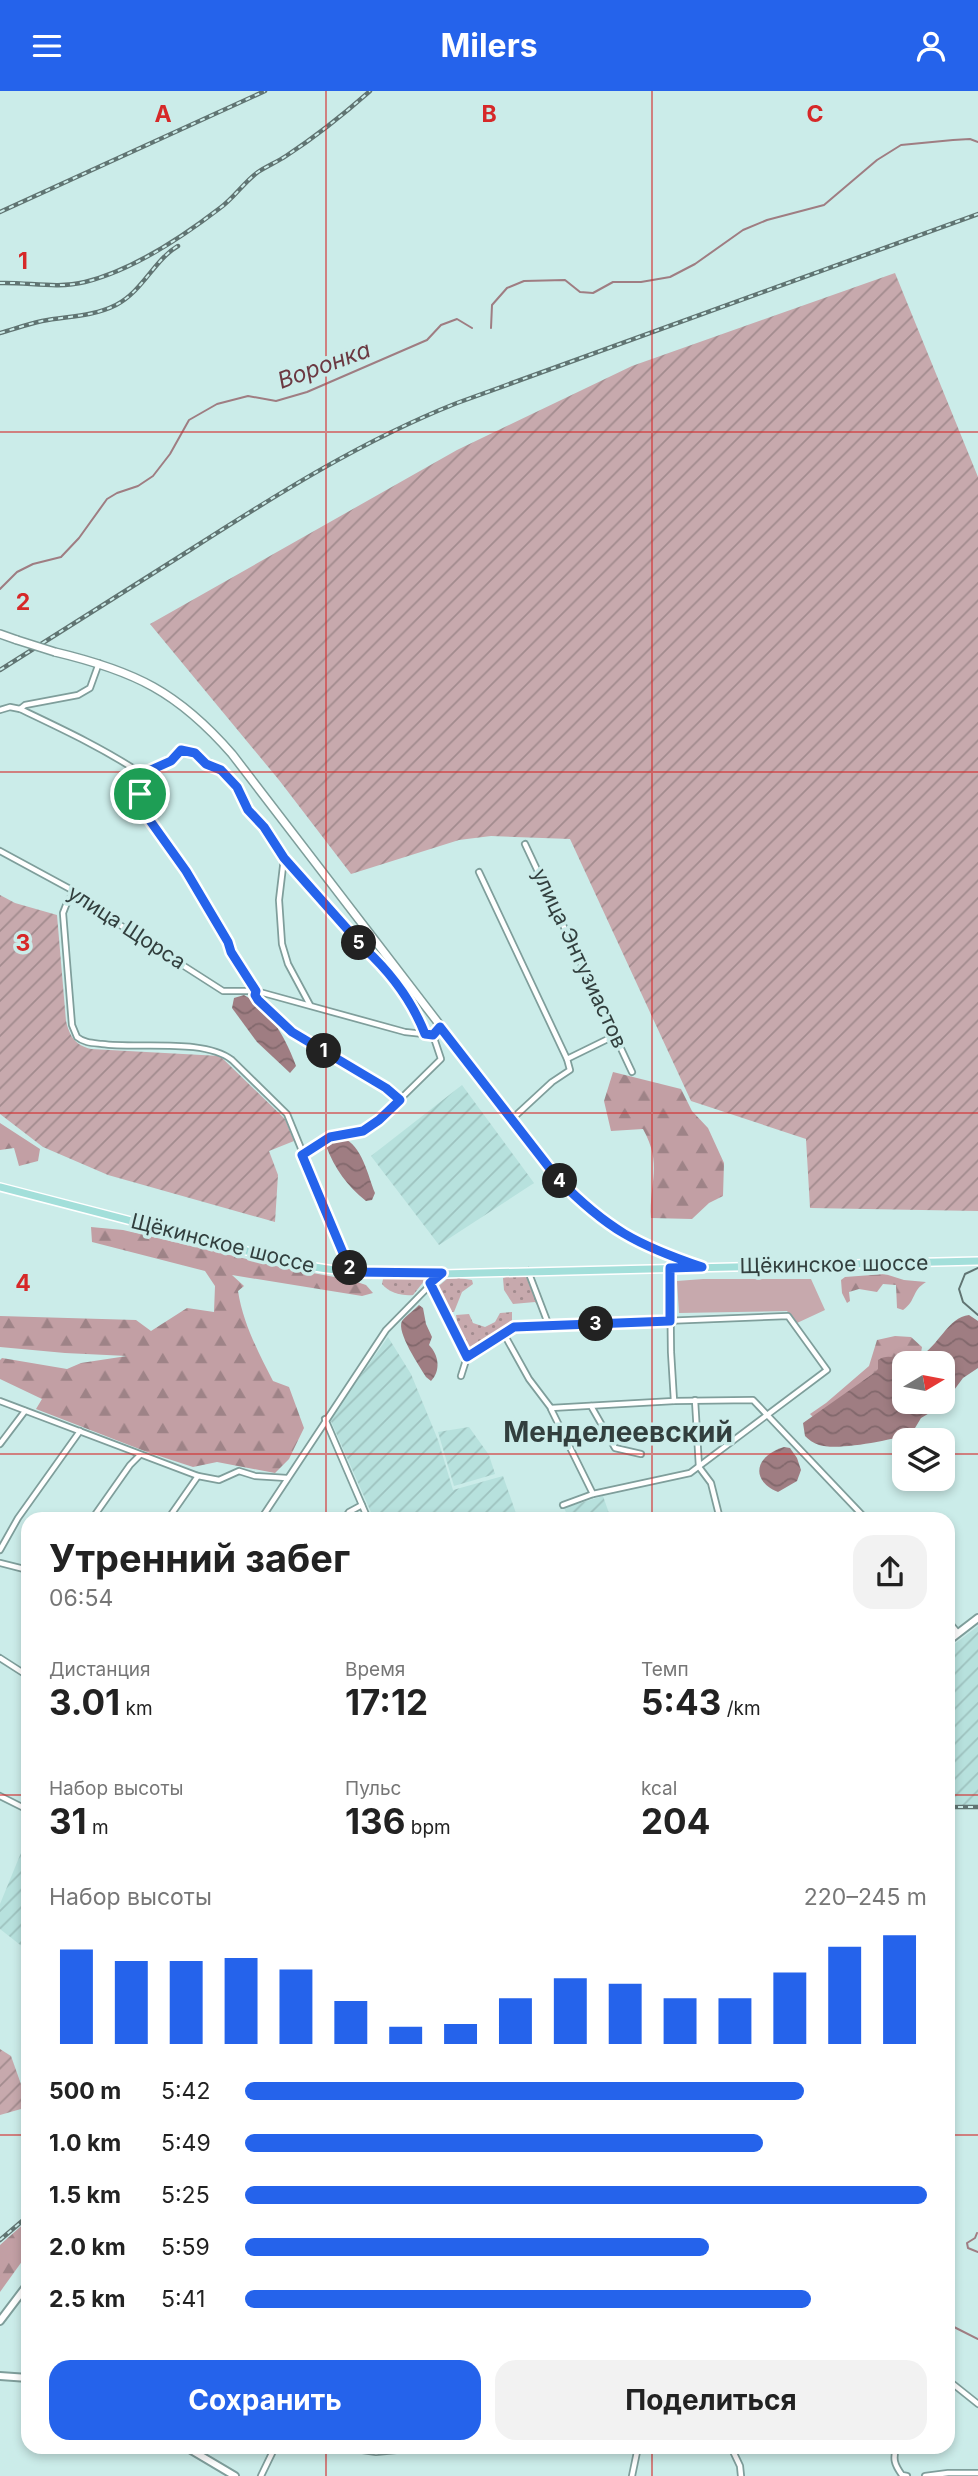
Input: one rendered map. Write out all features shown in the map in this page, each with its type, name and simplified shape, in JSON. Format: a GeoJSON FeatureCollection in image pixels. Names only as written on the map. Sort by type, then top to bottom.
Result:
{"type":"FeatureCollection","features":[{"type":"Feature","properties":{"kind":"main road"},"geometry":{"type":"LineString","coordinates":[[0,634],[99,663],[166,693],[207,726],[232,754],[558,1179],[604,1222],[640,1244],[702,1267]]}},
{"type":"Feature","properties":{"kind":"main road","name":"Щёкинское шоссе"},"geometry":{"type":"LineString","coordinates":[[0,1187],[293,1262],[351,1272],[442,1273],[978,1261]]}},
{"type":"Feature","properties":{"kind":"street"},"geometry":{"type":"LineString","coordinates":[[20,709],[25,705],[78,695],[90,688],[99,663]]}},
{"type":"Feature","properties":{"kind":"street"},"geometry":{"type":"LineString","coordinates":[[0,710],[10,707],[20,709],[83,738],[142,774],[144,784],[136,801],[186,871],[256,991],[258,1000],[292,1032],[386,1088],[400,1100]]}},
{"type":"Feature","properties":{"kind":"street"},"geometry":{"type":"LineString","coordinates":[[142,774],[171,761],[181,750],[195,753],[206,764],[221,770],[237,787],[248,810],[264,827],[284,858],[385,970],[416,1010],[425,1034]]}},
{"type":"Feature","properties":{"kind":"street","name":"улица Энтузиастов"},"geometry":{"type":"LineString","coordinates":[[525,844],[632,1072]]}},
{"type":"Feature","properties":{"kind":"street","name":"улица Щорса"},"geometry":{"type":"LineString","coordinates":[[0,851],[75,894],[223,991],[256,991],[405,1032],[433,1035]]}},
{"type":"Feature","properties":{"kind":"street"},"geometry":{"type":"LineString","coordinates":[[284,858],[279,899],[282,944],[288,964],[310,1005]]}},
{"type":"Feature","properties":{"kind":"street"},"geometry":{"type":"LineString","coordinates":[[479,872],[570,1070],[552,1082],[512,1119]]}},
{"type":"Feature","properties":{"kind":"street"},"geometry":{"type":"LineString","coordinates":[[75,894],[68,899],[63,913],[72,1025],[77,1037],[90,1043],[131,1047],[180,1045],[223,1053],[287,1114],[351,1272]]}},
{"type":"Feature","properties":{"kind":"street"},"geometry":{"type":"LineString","coordinates":[[302,1155],[330,1137],[363,1131],[379,1120],[441,1059],[433,1035],[440,1027]]}},
{"type":"Feature","properties":{"kind":"street"},"geometry":{"type":"LineString","coordinates":[[567,1059],[616,1035]]}},
{"type":"Feature","properties":{"kind":"street"},"geometry":{"type":"LineString","coordinates":[[670,1268],[674,1401]]}},
{"type":"Feature","properties":{"kind":"street"},"geometry":{"type":"LineString","coordinates":[[528,1271],[549,1326]]}},
{"type":"Feature","properties":{"kind":"street"},"geometry":{"type":"LineString","coordinates":[[265,1512],[386,1329],[442,1273]]}},
{"type":"Feature","properties":{"kind":"street"},"geometry":{"type":"LineString","coordinates":[[430,1283],[467,1357]]}},
{"type":"Feature","properties":{"kind":"street"},"geometry":{"type":"LineString","coordinates":[[461,1376],[467,1357],[514,1327],[788,1316],[827,1370],[690,1473],[593,1494],[564,1505]]}},
{"type":"Feature","properties":{"kind":"street"},"geometry":{"type":"LineString","coordinates":[[504,1334],[530,1379],[551,1408],[593,1494]]}},
{"type":"Feature","properties":{"kind":"street"},"geometry":{"type":"LineString","coordinates":[[695,1400],[699,1467],[711,1483],[718,1512]]}},
{"type":"Feature","properties":{"kind":"street"},"geometry":{"type":"LineString","coordinates":[[551,1408],[695,1400],[753,1401],[859,1512]]}},
{"type":"Feature","properties":{"kind":"street"},"geometry":{"type":"LineString","coordinates":[[0,1401],[198,1476],[219,1480],[239,1471],[255,1476],[287,1478]]}},
{"type":"Feature","properties":{"kind":"street"},"geometry":{"type":"LineString","coordinates":[[591,1406],[615,1448],[641,1454]]}},
{"type":"Feature","properties":{"kind":"street"},"geometry":{"type":"LineString","coordinates":[[0,1444],[25,1411]]}},
{"type":"Feature","properties":{"kind":"street"},"geometry":{"type":"LineString","coordinates":[[325,1419],[366,1512]]}},
{"type":"Feature","properties":{"kind":"street"},"geometry":{"type":"LineString","coordinates":[[22,1512],[79,1431]]}},
{"type":"Feature","properties":{"kind":"street"},"geometry":{"type":"LineString","coordinates":[[97,1512],[140,1455]]}},
{"type":"Feature","properties":{"kind":"street"},"geometry":{"type":"LineString","coordinates":[[173,1512],[198,1476]]}},
{"type":"Feature","properties":{"kind":"street"},"geometry":{"type":"LineString","coordinates":[[349,1512],[363,1505]]}},
{"type":"Feature","properties":{"kind":"street"},"geometry":{"type":"LineString","coordinates":[[0,1550],[21,1514]]}},
{"type":"Feature","properties":{"kind":"street"},"geometry":{"type":"LineString","coordinates":[[0,1563],[21,1568]]}},
{"type":"Feature","properties":{"kind":"street"},"geometry":{"type":"LineString","coordinates":[[955,1635],[978,1618]]}},
{"type":"Feature","properties":{"kind":"street"},"geometry":{"type":"LineString","coordinates":[[955,1629],[958,1633]]}},
{"type":"Feature","properties":{"kind":"street"},"geometry":{"type":"LineString","coordinates":[[0,1658],[21,1672]]}},
{"type":"Feature","properties":{"kind":"street"},"geometry":{"type":"LineString","coordinates":[[0,1796],[21,1806]]}},
{"type":"Feature","properties":{"kind":"street"},"geometry":{"type":"LineString","coordinates":[[0,2321],[21,2293]]}},
{"type":"Feature","properties":{"kind":"street"},"geometry":{"type":"LineString","coordinates":[[0,2376],[21,2378]]}},
{"type":"Feature","properties":{"kind":"street"},"geometry":{"type":"LineString","coordinates":[[955,2386],[978,2404]]}},
{"type":"Feature","properties":{"kind":"street"},"geometry":{"type":"LineString","coordinates":[[198,2454],[235,2476]]}},
{"type":"Feature","properties":{"kind":"street"},"geometry":{"type":"LineString","coordinates":[[261,2476],[272,2454]]}},
{"type":"Feature","properties":{"kind":"street"},"geometry":{"type":"LineString","coordinates":[[632,2476],[637,2454]]}},
{"type":"Feature","properties":{"kind":"street"},"geometry":{"type":"LineString","coordinates":[[734,2454],[741,2476]]}},
{"type":"Feature","properties":{"kind":"street"},"geometry":{"type":"LineString","coordinates":[[894,2454],[895,2466],[902,2475],[907,2476]]}},
{"type":"Feature","properties":{"kind":"street"},"geometry":{"type":"LineString","coordinates":[[925,2476],[978,2473]]}},
{"type":"Feature","properties":{"kind":"shaded area"},"geometry":{"type":"Polygon","coordinates":[[[895,273],[978,477],[978,1211],[810,1208],[806,1139],[691,1101],[570,839],[491,836],[459,840],[351,874],[279,780],[150,624],[457,450],[632,366],[895,273]]]}},
{"type":"Feature","properties":{"kind":"shaded area"},"geometry":{"type":"Polygon","coordinates":[[[0,895],[15,903],[57,915],[66,1021],[71,1036],[77,1043],[91,1049],[220,1056],[285,1119],[294,1141],[269,1151],[278,1175],[275,1222],[108,1175],[43,1147],[0,1114],[0,895]]]}},
{"type":"Feature","properties":{"kind":"shaded area"},"geometry":{"type":"Polygon","coordinates":[[[462,1085],[534,1183],[439,1245],[371,1156],[462,1085]]]}},
{"type":"Feature","properties":{"kind":"shaded area"},"geometry":{"type":"Polygon","coordinates":[[[515,1274],[529,1280],[538,1306],[535,1302],[513,1304],[504,1290],[503,1278],[515,1274]]]}},
{"type":"Feature","properties":{"kind":"shaded area"},"geometry":{"type":"Polygon","coordinates":[[[390,1276],[422,1276],[425,1280],[413,1295],[404,1295],[392,1292],[382,1284],[383,1279],[390,1276]]]}},
{"type":"Feature","properties":{"kind":"shaded area"},"geometry":{"type":"Polygon","coordinates":[[[447,1279],[472,1280],[473,1284],[462,1292],[454,1312],[447,1312],[435,1289],[447,1279]]]}},
{"type":"Feature","properties":{"kind":"shaded area"},"geometry":{"type":"Polygon","coordinates":[[[811,1279],[825,1310],[797,1323],[787,1311],[679,1313],[677,1281],[811,1279]]]}},
{"type":"Feature","properties":{"kind":"shaded area"},"geometry":{"type":"Polygon","coordinates":[[[512,1312],[512,1326],[468,1355],[460,1339],[456,1315],[469,1314],[473,1323],[485,1327],[495,1322],[500,1313],[512,1312]]]}},
{"type":"Feature","properties":{"kind":"shaded area"},"geometry":{"type":"Polygon","coordinates":[[[388,1337],[411,1374],[438,1440],[453,1490],[503,1476],[516,1512],[371,1512],[330,1419],[388,1337]]]}},
{"type":"Feature","properties":{"kind":"shaded area"},"geometry":{"type":"Polygon","coordinates":[[[469,1427],[489,1455],[495,1474],[454,1486],[438,1432],[469,1427]]]}},
{"type":"Feature","properties":{"kind":"shaded area"},"geometry":{"type":"Polygon","coordinates":[[[603,1496],[609,1512],[566,1512],[564,1508],[603,1496]]]}},
{"type":"Feature","properties":{"kind":"shaded area"},"geometry":{"type":"Polygon","coordinates":[[[978,1626],[978,1807],[955,1804],[955,1644],[978,1626]]]}},
{"type":"Feature","properties":{"kind":"shaded area"},"geometry":{"type":"Polygon","coordinates":[[[21,1853],[21,1946],[0,1929],[0,1904],[21,1853]]]}},
{"type":"Feature","properties":{"kind":"shaded area"},"geometry":{"type":"Polygon","coordinates":[[[0,2049],[11,2056],[21,2084],[21,2109],[0,2115],[0,2049]]]}},
{"type":"Feature","properties":{"kind":"green space"},"geometry":{"type":"Polygon","coordinates":[[[613,1072],[681,1089],[692,1111],[708,1128],[724,1163],[723,1196],[709,1203],[692,1219],[651,1218],[654,1173],[652,1153],[643,1129],[611,1131],[604,1101],[613,1072]]]}},
{"type":"Feature","properties":{"kind":"green space"},"geometry":{"type":"Polygon","coordinates":[[[0,1123],[40,1149],[38,1161],[19,1166],[14,1148],[0,1150],[0,1123]]]}},
{"type":"Feature","properties":{"kind":"green space"},"geometry":{"type":"Polygon","coordinates":[[[91,1227],[123,1230],[280,1267],[351,1280],[366,1285],[373,1293],[362,1296],[232,1275],[244,1286],[238,1291],[240,1303],[257,1348],[273,1381],[289,1387],[304,1428],[289,1459],[275,1473],[217,1462],[193,1467],[147,1452],[36,1409],[42,1399],[0,1379],[2,1358],[67,1369],[81,1363],[127,1356],[0,1347],[0,1316],[136,1320],[151,1331],[187,1308],[214,1312],[215,1286],[205,1271],[92,1242],[91,1227]]]}},
{"type":"Feature","properties":{"kind":"green space"},"geometry":{"type":"Polygon","coordinates":[[[885,1274],[904,1280],[926,1282],[903,1310],[897,1308],[896,1285],[883,1284],[877,1292],[859,1289],[849,1292],[850,1301],[847,1303],[842,1293],[841,1280],[845,1277],[885,1274]]]}},
{"type":"Feature","properties":{"kind":"green space"},"geometry":{"type":"Polygon","coordinates":[[[895,1336],[911,1337],[922,1347],[921,1351],[892,1351],[892,1359],[886,1368],[814,1418],[810,1414],[869,1366],[877,1340],[895,1336]]]}},
{"type":"Feature","properties":{"kind":"green space"},"geometry":{"type":"Polygon","coordinates":[[[21,2226],[21,2263],[0,2292],[0,2245],[21,2226]]]}},
{"type":"Feature","properties":{"kind":"water"},"geometry":{"type":"Polygon","coordinates":[[[244,995],[262,1008],[282,1035],[296,1066],[290,1073],[257,1042],[232,1008],[234,998],[244,995]]]}},
{"type":"Feature","properties":{"kind":"water"},"geometry":{"type":"Polygon","coordinates":[[[343,1138],[355,1147],[364,1162],[375,1193],[372,1200],[366,1201],[342,1177],[326,1146],[335,1139],[343,1138]]]}},
{"type":"Feature","properties":{"kind":"water"},"geometry":{"type":"Polygon","coordinates":[[[419,1305],[423,1308],[432,1337],[429,1345],[438,1363],[431,1381],[426,1377],[402,1333],[402,1321],[419,1305]]]}},
{"type":"Feature","properties":{"kind":"water"},"geometry":{"type":"Polygon","coordinates":[[[969,1315],[978,1321],[978,1368],[963,1378],[956,1387],[956,1351],[927,1351],[955,1321],[969,1315]]]}},
{"type":"Feature","properties":{"kind":"water"},"geometry":{"type":"Polygon","coordinates":[[[892,1357],[892,1414],[928,1414],[921,1418],[915,1428],[892,1428],[892,1439],[839,1447],[819,1445],[805,1436],[803,1423],[874,1373],[878,1369],[878,1360],[892,1357]]]}},
{"type":"Feature","properties":{"kind":"water"},"geometry":{"type":"Polygon","coordinates":[[[784,1447],[790,1448],[801,1470],[797,1481],[778,1492],[762,1481],[760,1468],[767,1456],[784,1447]]]}},
{"type":"Feature","properties":{"kind":"waterway","name":"Воронка"},"geometry":{"type":"LineString","coordinates":[[491,328],[492,305],[507,288],[524,281],[565,280],[580,292],[593,293],[613,282],[641,282],[670,277],[695,264],[743,230],[767,220],[824,205],[877,160],[901,145],[970,139],[978,142]]}},
{"type":"Feature","properties":{"kind":"waterway","name":"Воронка"},"geometry":{"type":"LineString","coordinates":[[0,589],[17,572],[33,564],[61,557],[79,538],[107,499],[138,486],[153,476],[170,454],[189,420],[217,404],[248,396],[276,401],[307,392],[427,340],[441,325],[457,319],[472,328]]}},
{"type":"Feature","properties":{"kind":"waterway"},"geometry":{"type":"LineString","coordinates":[[977,2233],[975,2238],[967,2243],[968,2248],[978,2252]]}},
{"type":"Feature","properties":{"kind":"waterway"},"geometry":{"type":"LineString","coordinates":[[955,2328],[978,2339]]}},
{"type":"Feature","properties":{"kind":"tram line"},"geometry":{"type":"LineString","coordinates":[[978,1268],[965,1274],[959,1289],[963,1302],[978,1315]]}},
{"type":"Feature","properties":{"kind":"railway"},"geometry":{"type":"LineString","coordinates":[[0,212],[265,91]]}},
{"type":"Feature","properties":{"kind":"railway"},"geometry":{"type":"LineString","coordinates":[[0,283],[74,284],[103,277],[139,261],[205,219],[258,172],[308,141],[370,91]]}},
{"type":"Feature","properties":{"kind":"railway"},"geometry":{"type":"LineString","coordinates":[[0,670],[287,489],[421,418],[978,214]]}},
{"type":"Feature","properties":{"kind":"railway"},"geometry":{"type":"LineString","coordinates":[[0,333],[42,321],[98,312],[116,305],[134,292],[162,259],[178,246]]}},
{"type":"Feature","properties":{"kind":"railway"},"geometry":{"type":"LineString","coordinates":[[955,1807],[978,1807]]}},
{"type":"Feature","properties":{"kind":"railway"},"geometry":{"type":"LineString","coordinates":[[0,2240],[21,2222]]}},
{"type":"Feature","properties":{"kind":"district","name":"Менделеевский"},"geometry":{"type":"Point","coordinates":[618,1432]}},
{"type":"Feature","properties":{"kind":"route"},"geometry":{"type":"LineString","coordinates":[[181,750],[190,750],[206,764],[221,770],[237,787],[248,810],[264,827],[284,858],[378,961],[406,996],[416,1010],[425,1034],[433,1035],[440,1027],[558,1179],[604,1222],[623,1235],[702,1267],[670,1268],[670,1321],[514,1327],[467,1357],[430,1283],[442,1273],[351,1272],[302,1155],[335,1135],[363,1131],[400,1100],[386,1088],[292,1032],[258,1000],[256,991],[186,871],[136,801],[140,794],[144,784],[142,774],[171,761],[181,750]]}}]}
